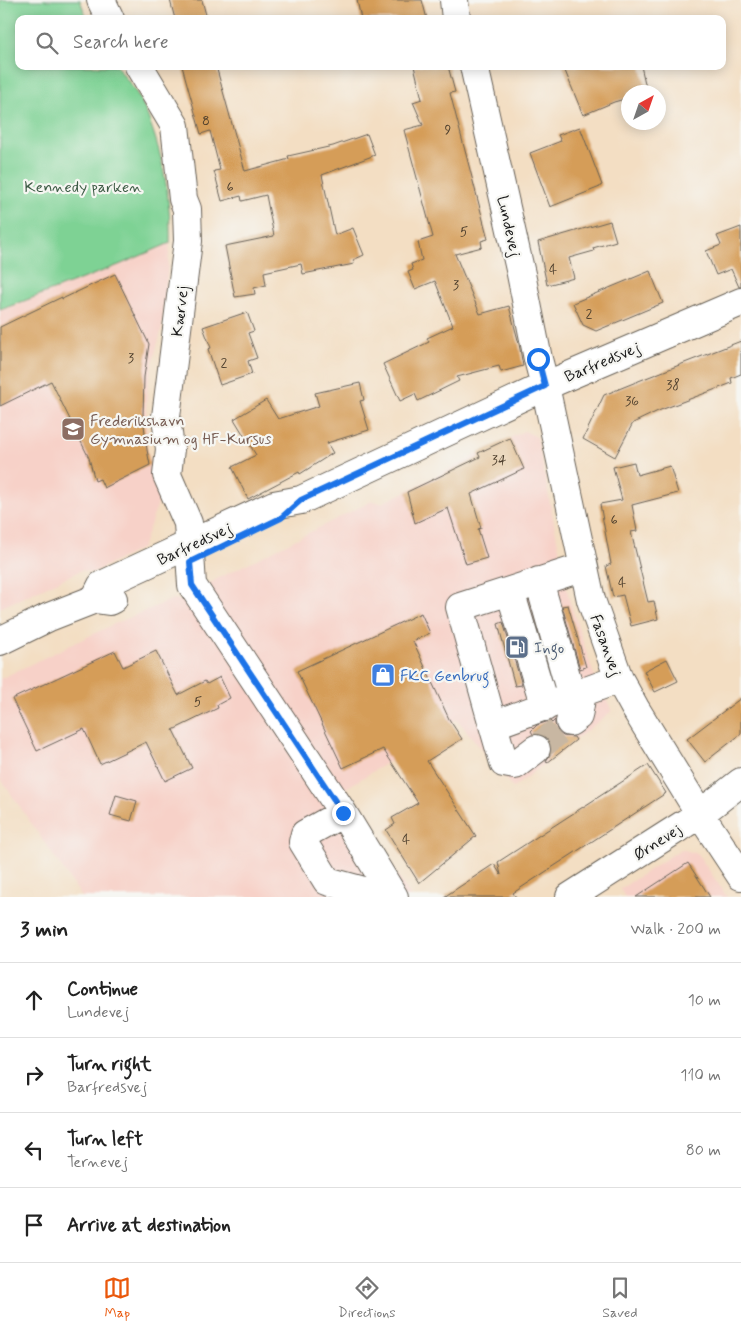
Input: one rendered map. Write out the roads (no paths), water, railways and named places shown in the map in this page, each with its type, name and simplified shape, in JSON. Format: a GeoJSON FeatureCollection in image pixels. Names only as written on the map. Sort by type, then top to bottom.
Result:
{"type":"FeatureCollection","features":[{"type":"Feature","properties":{"kind":"street"},"geometry":{"type":"LineString","coordinates":[[101,0],[108,15]]}},
{"type":"Feature","properties":{"kind":"street"},"geometry":{"type":"LineString","coordinates":[[454,0],[456,15]]}},
{"type":"Feature","properties":{"kind":"street","name":"Kærvej"},"geometry":{"type":"LineString","coordinates":[[141,70],[175,126],[183,199],[188,209],[188,240],[166,417],[170,449],[167,475],[188,523],[192,585],[343,813],[394,897]]}},
{"type":"Feature","properties":{"kind":"street","name":"Lundevej"},"geometry":{"type":"LineString","coordinates":[[475,70],[545,386]]}},
{"type":"Feature","properties":{"kind":"street","name":"Barfredsvej"},"geometry":{"type":"LineString","coordinates":[[0,641],[95,599],[109,601],[190,553],[281,518],[301,500],[545,386],[741,302]]}},
{"type":"Feature","properties":{"kind":"street","name":"Fasanvej"},"geometry":{"type":"LineString","coordinates":[[545,386],[591,600],[620,680],[700,814],[741,876]]}},
{"type":"Feature","properties":{"kind":"street"},"geometry":{"type":"LineString","coordinates":[[536,749],[516,765],[504,763],[460,607],[584,567]]}},
{"type":"Feature","properties":{"kind":"street"},"geometry":{"type":"LineString","coordinates":[[539,582],[575,704]]}},
{"type":"Feature","properties":{"kind":"street"},"geometry":{"type":"LineString","coordinates":[[510,591],[545,707]]}},
{"type":"Feature","properties":{"kind":"street"},"geometry":{"type":"LineString","coordinates":[[493,726],[545,707],[575,704],[620,680]]}},
{"type":"Feature","properties":{"kind":"street","name":"Ørnevej"},"geometry":{"type":"LineString","coordinates":[[570,897],[700,814],[741,782]]}},
{"type":"Feature","properties":{"kind":"street"},"geometry":{"type":"LineString","coordinates":[[343,813],[305,834],[303,842],[327,881],[386,897]]}},
{"type":"Feature","properties":{"kind":"tunnel"},"geometry":{"type":"LineString","coordinates":[[536,749],[570,722]]}},
{"type":"Feature","properties":{"kind":"place","name":"Frederikshavn Gymnasium og HF-Kursus"},"geometry":{"type":"Point","coordinates":[73,429]}},
{"type":"Feature","properties":{"kind":"place","name":"Ingo"},"geometry":{"type":"Point","coordinates":[517,647]}},
{"type":"Feature","properties":{"kind":"place","name":"FKC Genbrug"},"geometry":{"type":"Point","coordinates":[383,675]}},
{"type":"Feature","properties":{"kind":"park label","name":"Kennedy parken"},"geometry":{"type":"Point","coordinates":[83,186]}}]}
